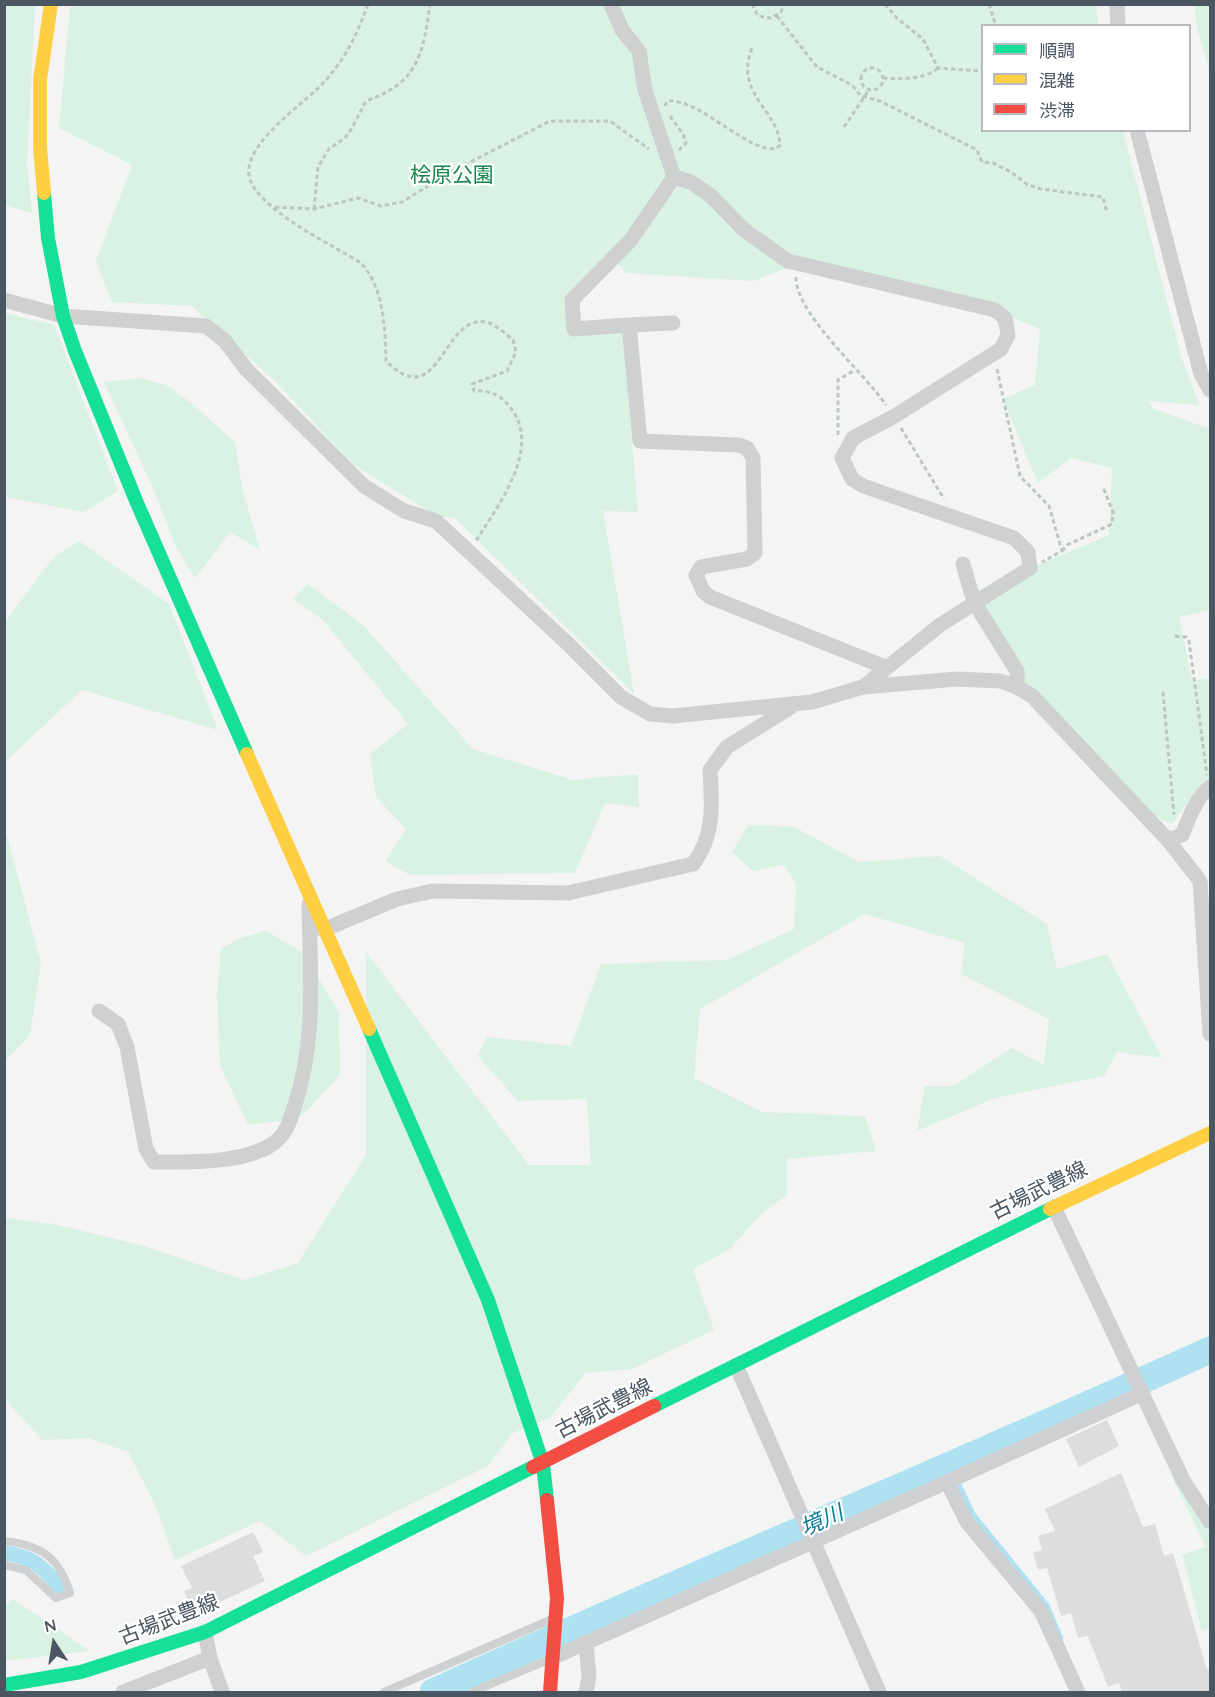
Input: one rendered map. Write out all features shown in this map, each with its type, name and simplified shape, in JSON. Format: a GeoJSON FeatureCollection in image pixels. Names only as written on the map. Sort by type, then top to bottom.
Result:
{"type":"FeatureCollection","features":[{"type":"Feature","properties":{"kind":"street"},"geometry":{"type":"LineString","coordinates":[[51,4],[40,80],[40,147],[48,238],[63,316],[137,503],[309,889],[323,930],[488,1300],[543,1464],[557,1598],[550,1692]]}},
{"type":"Feature","properties":{"kind":"street"},"geometry":{"type":"LineString","coordinates":[[611,4],[622,30],[639,51],[645,90],[674,177]]}},
{"type":"Feature","properties":{"kind":"street"},"geometry":{"type":"LineString","coordinates":[[1117,4],[1118,24]]}},
{"type":"Feature","properties":{"kind":"street"},"geometry":{"type":"LineString","coordinates":[[1138,132],[1201,374],[1210,390]]}},
{"type":"Feature","properties":{"kind":"street"},"geometry":{"type":"LineString","coordinates":[[674,177],[692,182],[711,196],[744,230],[788,261],[995,310],[1005,318],[1008,335],[1000,349],[893,417],[852,438],[842,458],[852,479],[863,486],[1014,538],[1028,552],[1030,568],[940,625],[863,687]]}},
{"type":"Feature","properties":{"kind":"street"},"geometry":{"type":"LineString","coordinates":[[674,177],[630,241],[572,300],[574,328],[674,323]]}},
{"type":"Feature","properties":{"kind":"street"},"geometry":{"type":"LineString","coordinates":[[4,300],[63,316],[206,326],[225,341],[246,369],[364,486],[404,511],[436,521],[567,643],[621,697],[650,714],[673,716],[796,704],[812,702],[863,687],[980,678],[1000,681],[1032,696],[1168,840],[1200,881],[1210,1034]]}},
{"type":"Feature","properties":{"kind":"street"},"geometry":{"type":"LineString","coordinates":[[628,325],[640,441],[739,445],[747,448],[753,458],[755,553],[747,559],[701,567],[696,575],[703,591],[710,597],[912,673],[923,682]]}},
{"type":"Feature","properties":{"kind":"street"},"geometry":{"type":"LineString","coordinates":[[963,564],[974,602],[1017,671],[1017,687]]}},
{"type":"Feature","properties":{"kind":"street"},"geometry":{"type":"LineString","coordinates":[[323,930],[397,898],[433,891],[568,893],[693,864],[704,850],[713,812],[710,770],[727,747],[796,704]]}},
{"type":"Feature","properties":{"kind":"street"},"geometry":{"type":"LineString","coordinates":[[1168,840],[1182,835],[1192,812],[1210,785]]}},
{"type":"Feature","properties":{"kind":"street"},"geometry":{"type":"LineString","coordinates":[[99,1011],[118,1024],[127,1047],[146,1149],[153,1162],[202,1162],[250,1154],[274,1142],[288,1127],[303,1082],[310,1049],[309,889]]}},
{"type":"Feature","properties":{"kind":"street","name":"古場武豊線"},"geometry":{"type":"LineString","coordinates":[[11,1687],[114,1664],[205,1632],[1054,1207],[1210,1133]]}},
{"type":"Feature","properties":{"kind":"street"},"geometry":{"type":"LineString","coordinates":[[1054,1207],[1183,1480],[1210,1522]]}},
{"type":"Feature","properties":{"kind":"street"},"geometry":{"type":"LineString","coordinates":[[736,1365],[879,1692]]}},
{"type":"Feature","properties":{"kind":"street"},"geometry":{"type":"LineString","coordinates":[[552,1658],[812,1539],[946,1482],[1143,1393]]}},
{"type":"Feature","properties":{"kind":"street"},"geometry":{"type":"LineString","coordinates":[[946,1482],[967,1522],[1041,1611],[1078,1692]]}},
{"type":"Feature","properties":{"kind":"street"},"geometry":{"type":"LineString","coordinates":[[205,1632],[210,1658],[222,1692]]}},
{"type":"Feature","properties":{"kind":"street"},"geometry":{"type":"LineString","coordinates":[[586,1642],[589,1678],[586,1692]]}},
{"type":"Feature","properties":{"kind":"street"},"geometry":{"type":"LineString","coordinates":[[123,1692],[210,1658]]}},
{"type":"Feature","properties":{"kind":"lane"},"geometry":{"type":"LineString","coordinates":[[4,1541],[28,1544],[53,1559],[64,1575],[70,1593],[56,1598],[26,1570],[4,1565]]}},
{"type":"Feature","properties":{"kind":"lane"},"geometry":{"type":"LineString","coordinates":[[384,1692],[556,1617]]}},
{"type":"Feature","properties":{"kind":"lane"},"geometry":{"type":"LineString","coordinates":[[472,1692],[552,1658]]}},
{"type":"Feature","properties":{"kind":"path"},"geometry":{"type":"LineString","coordinates":[[368,4],[354,44],[333,72],[259,144],[250,162],[252,184],[272,207],[361,263],[371,274],[384,324],[386,361],[397,372],[411,377],[431,371],[458,332],[474,322],[489,322],[513,340],[516,352],[507,371],[472,384],[474,391],[489,391],[501,397],[511,408],[520,423],[522,443],[512,479],[468,552]]}},
{"type":"Feature","properties":{"kind":"path"},"geometry":{"type":"LineString","coordinates":[[314,209],[318,167],[329,149],[345,138],[366,101],[389,93],[406,79],[418,60],[425,39],[430,4]]}},
{"type":"Feature","properties":{"kind":"path"},"geometry":{"type":"LineString","coordinates":[[752,4],[758,16],[771,18],[777,16],[784,4]]}},
{"type":"Feature","properties":{"kind":"path"},"geometry":{"type":"LineString","coordinates":[[885,4],[897,18],[923,39],[938,68]]}},
{"type":"Feature","properties":{"kind":"path"},"geometry":{"type":"LineString","coordinates":[[989,4],[995,24]]}},
{"type":"Feature","properties":{"kind":"path"},"geometry":{"type":"LineString","coordinates":[[777,16],[817,67],[852,85],[865,97],[880,101],[977,150],[982,162],[993,163],[1011,172],[1028,185],[1103,198],[1107,213]]}},
{"type":"Feature","properties":{"kind":"path"},"geometry":{"type":"LineString","coordinates":[[272,207],[314,209],[358,198],[381,206],[402,201],[451,172],[550,121],[610,121],[659,157],[668,159],[686,143],[683,134],[666,111],[667,101],[684,101],[715,122],[774,150],[780,145],[777,131],[752,90],[749,66],[753,45]]}},
{"type":"Feature","properties":{"kind":"path"},"geometry":{"type":"LineString","coordinates":[[869,90],[861,81],[864,72],[874,69],[883,78],[912,77],[934,72],[938,68],[981,71]]}},
{"type":"Feature","properties":{"kind":"path"},"geometry":{"type":"LineString","coordinates":[[844,127],[869,90],[878,88],[883,78]]}},
{"type":"Feature","properties":{"kind":"path"},"geometry":{"type":"LineString","coordinates":[[798,264],[795,284],[806,305],[837,350],[879,394],[934,480],[952,513],[951,518]]}},
{"type":"Feature","properties":{"kind":"path"},"geometry":{"type":"LineString","coordinates":[[990,357],[1002,383],[1020,476],[1049,506],[1062,551]]}},
{"type":"Feature","properties":{"kind":"path"},"geometry":{"type":"LineString","coordinates":[[842,458],[838,444],[838,380],[855,370]]}},
{"type":"Feature","properties":{"kind":"path"},"geometry":{"type":"LineString","coordinates":[[1030,568],[1062,551],[1067,545],[1112,524],[1113,512],[1103,488]]}},
{"type":"Feature","properties":{"kind":"path"},"geometry":{"type":"LineString","coordinates":[[1175,636],[1186,637],[1189,641],[1210,785]]}},
{"type":"Feature","properties":{"kind":"path"},"geometry":{"type":"LineString","coordinates":[[1163,692],[1174,823]]}},
{"type":"Feature","properties":{"kind":"green space"},"geometry":{"type":"Polygon","coordinates":[[[4,5],[35,5],[27,166],[32,213],[5,205],[4,5]]]}},
{"type":"Feature","properties":{"kind":"green space","name":"桧原公園"},"geometry":{"type":"Polygon","coordinates":[[[88,5],[1096,5],[1098,24],[981,24],[981,132],[1123,132],[1181,356],[1199,405],[1148,401],[1154,409],[1210,429],[1210,610],[1179,617],[1192,681],[1210,678],[1210,777],[1201,784],[1172,824],[1145,812],[1017,684],[977,591],[1109,535],[1112,468],[1071,458],[1038,483],[1003,399],[1035,385],[1040,329],[968,300],[804,261],[754,281],[625,273],[614,258],[572,300],[575,328],[623,333],[638,512],[603,511],[634,694],[455,518],[436,516],[351,463],[278,384],[192,306],[112,302],[96,261],[132,165],[59,128],[70,7],[88,5]]]}},
{"type":"Feature","properties":{"kind":"green space"},"geometry":{"type":"Polygon","coordinates":[[[1195,5],[1210,5],[1210,73],[1197,28],[1195,5]]]}},
{"type":"Feature","properties":{"kind":"green space"},"geometry":{"type":"Polygon","coordinates":[[[5,313],[54,325],[118,491],[84,512],[5,497],[5,313]]]}},
{"type":"Feature","properties":{"kind":"green space"},"geometry":{"type":"Polygon","coordinates":[[[140,378],[166,385],[190,402],[235,442],[242,488],[260,550],[230,532],[195,578],[175,545],[153,488],[104,382],[140,378]]]}},
{"type":"Feature","properties":{"kind":"green space"},"geometry":{"type":"Polygon","coordinates":[[[79,541],[169,604],[218,730],[82,690],[5,762],[5,622],[54,557],[79,541]]]}},
{"type":"Feature","properties":{"kind":"green space"},"geometry":{"type":"Polygon","coordinates":[[[308,584],[362,624],[473,749],[573,780],[638,774],[639,807],[605,803],[575,873],[410,875],[385,861],[406,829],[376,797],[370,754],[408,724],[323,620],[293,599],[308,584]]]}},
{"type":"Feature","properties":{"kind":"green space"},"geometry":{"type":"Polygon","coordinates":[[[748,825],[794,827],[859,862],[940,856],[1047,924],[1057,969],[1107,954],[1162,1058],[1117,1052],[1104,1076],[995,1098],[917,1131],[925,1086],[953,1086],[1012,1048],[1044,1065],[1049,1019],[961,974],[965,943],[865,914],[700,1009],[694,1078],[762,1112],[865,1116],[876,1151],[787,1159],[787,1195],[761,1214],[729,1250],[693,1269],[714,1330],[632,1369],[585,1373],[550,1418],[513,1433],[488,1466],[306,1556],[260,1521],[175,1560],[155,1504],[128,1452],[89,1438],[42,1440],[5,1399],[5,1218],[54,1224],[144,1246],[244,1280],[298,1263],[366,1155],[366,952],[529,1165],[591,1165],[587,1099],[518,1101],[478,1056],[486,1037],[571,1046],[601,964],[727,960],[794,929],[796,884],[784,865],[753,871],[732,852],[748,825]]]}},
{"type":"Feature","properties":{"kind":"green space"},"geometry":{"type":"Polygon","coordinates":[[[5,828],[41,963],[30,1035],[5,1061],[5,828]]]}},
{"type":"Feature","properties":{"kind":"green space"},"geometry":{"type":"Polygon","coordinates":[[[266,931],[304,953],[339,1013],[340,1075],[300,1118],[248,1125],[220,1065],[217,993],[221,949],[240,938],[266,931]]]}},
{"type":"Feature","properties":{"kind":"green space"},"geometry":{"type":"Polygon","coordinates":[[[1173,1475],[1210,1534],[1210,1628],[1202,1631],[1182,1555],[1206,1547],[1173,1475]]]}},
{"type":"Feature","properties":{"kind":"green space"},"geometry":{"type":"Polygon","coordinates":[[[13,1599],[90,1651],[5,1661],[5,1607],[13,1599]]]}},
{"type":"Feature","properties":{"kind":"building"},"geometry":{"type":"Polygon","coordinates":[[[1107,1420],[1119,1446],[1079,1467],[1066,1439],[1107,1420]]]}},
{"type":"Feature","properties":{"kind":"building"},"geometry":{"type":"Polygon","coordinates":[[[1121,1473],[1143,1527],[1155,1524],[1164,1556],[1173,1553],[1207,1670],[1210,1669],[1210,1692],[1122,1692],[1119,1683],[1108,1687],[1088,1636],[1078,1638],[1071,1613],[1061,1616],[1047,1568],[1038,1570],[1033,1553],[1042,1550],[1038,1536],[1055,1531],[1045,1509],[1121,1473]]]}},
{"type":"Feature","properties":{"kind":"building"},"geometry":{"type":"Polygon","coordinates":[[[253,1532],[263,1552],[253,1556],[265,1581],[194,1614],[184,1591],[192,1588],[181,1566],[253,1532]]]}},
{"type":"Feature","properties":{"kind":"waterway","name":"境川"},"geometry":{"type":"LineString","coordinates":[[433,1692],[1210,1350]]}},
{"type":"Feature","properties":{"kind":"waterway"},"geometry":{"type":"LineString","coordinates":[[959,1484],[973,1514],[1047,1605],[1061,1638]]}},
{"type":"Feature","properties":{"kind":"waterway"},"geometry":{"type":"LineString","coordinates":[[4,1553],[23,1557],[37,1564],[61,1588]]}},
{"type":"Feature","properties":{"kind":"traffic: fast"},"geometry":{"type":"LineString","coordinates":[[44,193],[48,238],[63,316],[75,351],[137,503],[247,754]]}},
{"type":"Feature","properties":{"kind":"traffic: fast"},"geometry":{"type":"LineString","coordinates":[[369,1029],[488,1300],[543,1464],[547,1500]]}},
{"type":"Feature","properties":{"kind":"traffic: fast"},"geometry":{"type":"LineString","coordinates":[[654,1406],[1050,1209]]}},
{"type":"Feature","properties":{"kind":"traffic: fast"},"geometry":{"type":"LineString","coordinates":[[4,1685],[81,1672],[205,1632],[533,1467]]}},
{"type":"Feature","properties":{"kind":"traffic: slow"},"geometry":{"type":"LineString","coordinates":[[44,193],[40,147],[40,80],[51,4]]}},
{"type":"Feature","properties":{"kind":"traffic: slow"},"geometry":{"type":"LineString","coordinates":[[247,754],[369,1029]]}},
{"type":"Feature","properties":{"kind":"traffic: slow"},"geometry":{"type":"LineString","coordinates":[[1050,1209],[1210,1133]]}},
{"type":"Feature","properties":{"kind":"traffic: jam"},"geometry":{"type":"LineString","coordinates":[[533,1467],[654,1406]]}},
{"type":"Feature","properties":{"kind":"traffic: jam"},"geometry":{"type":"LineString","coordinates":[[547,1500],[557,1598],[550,1692]]}}]}
